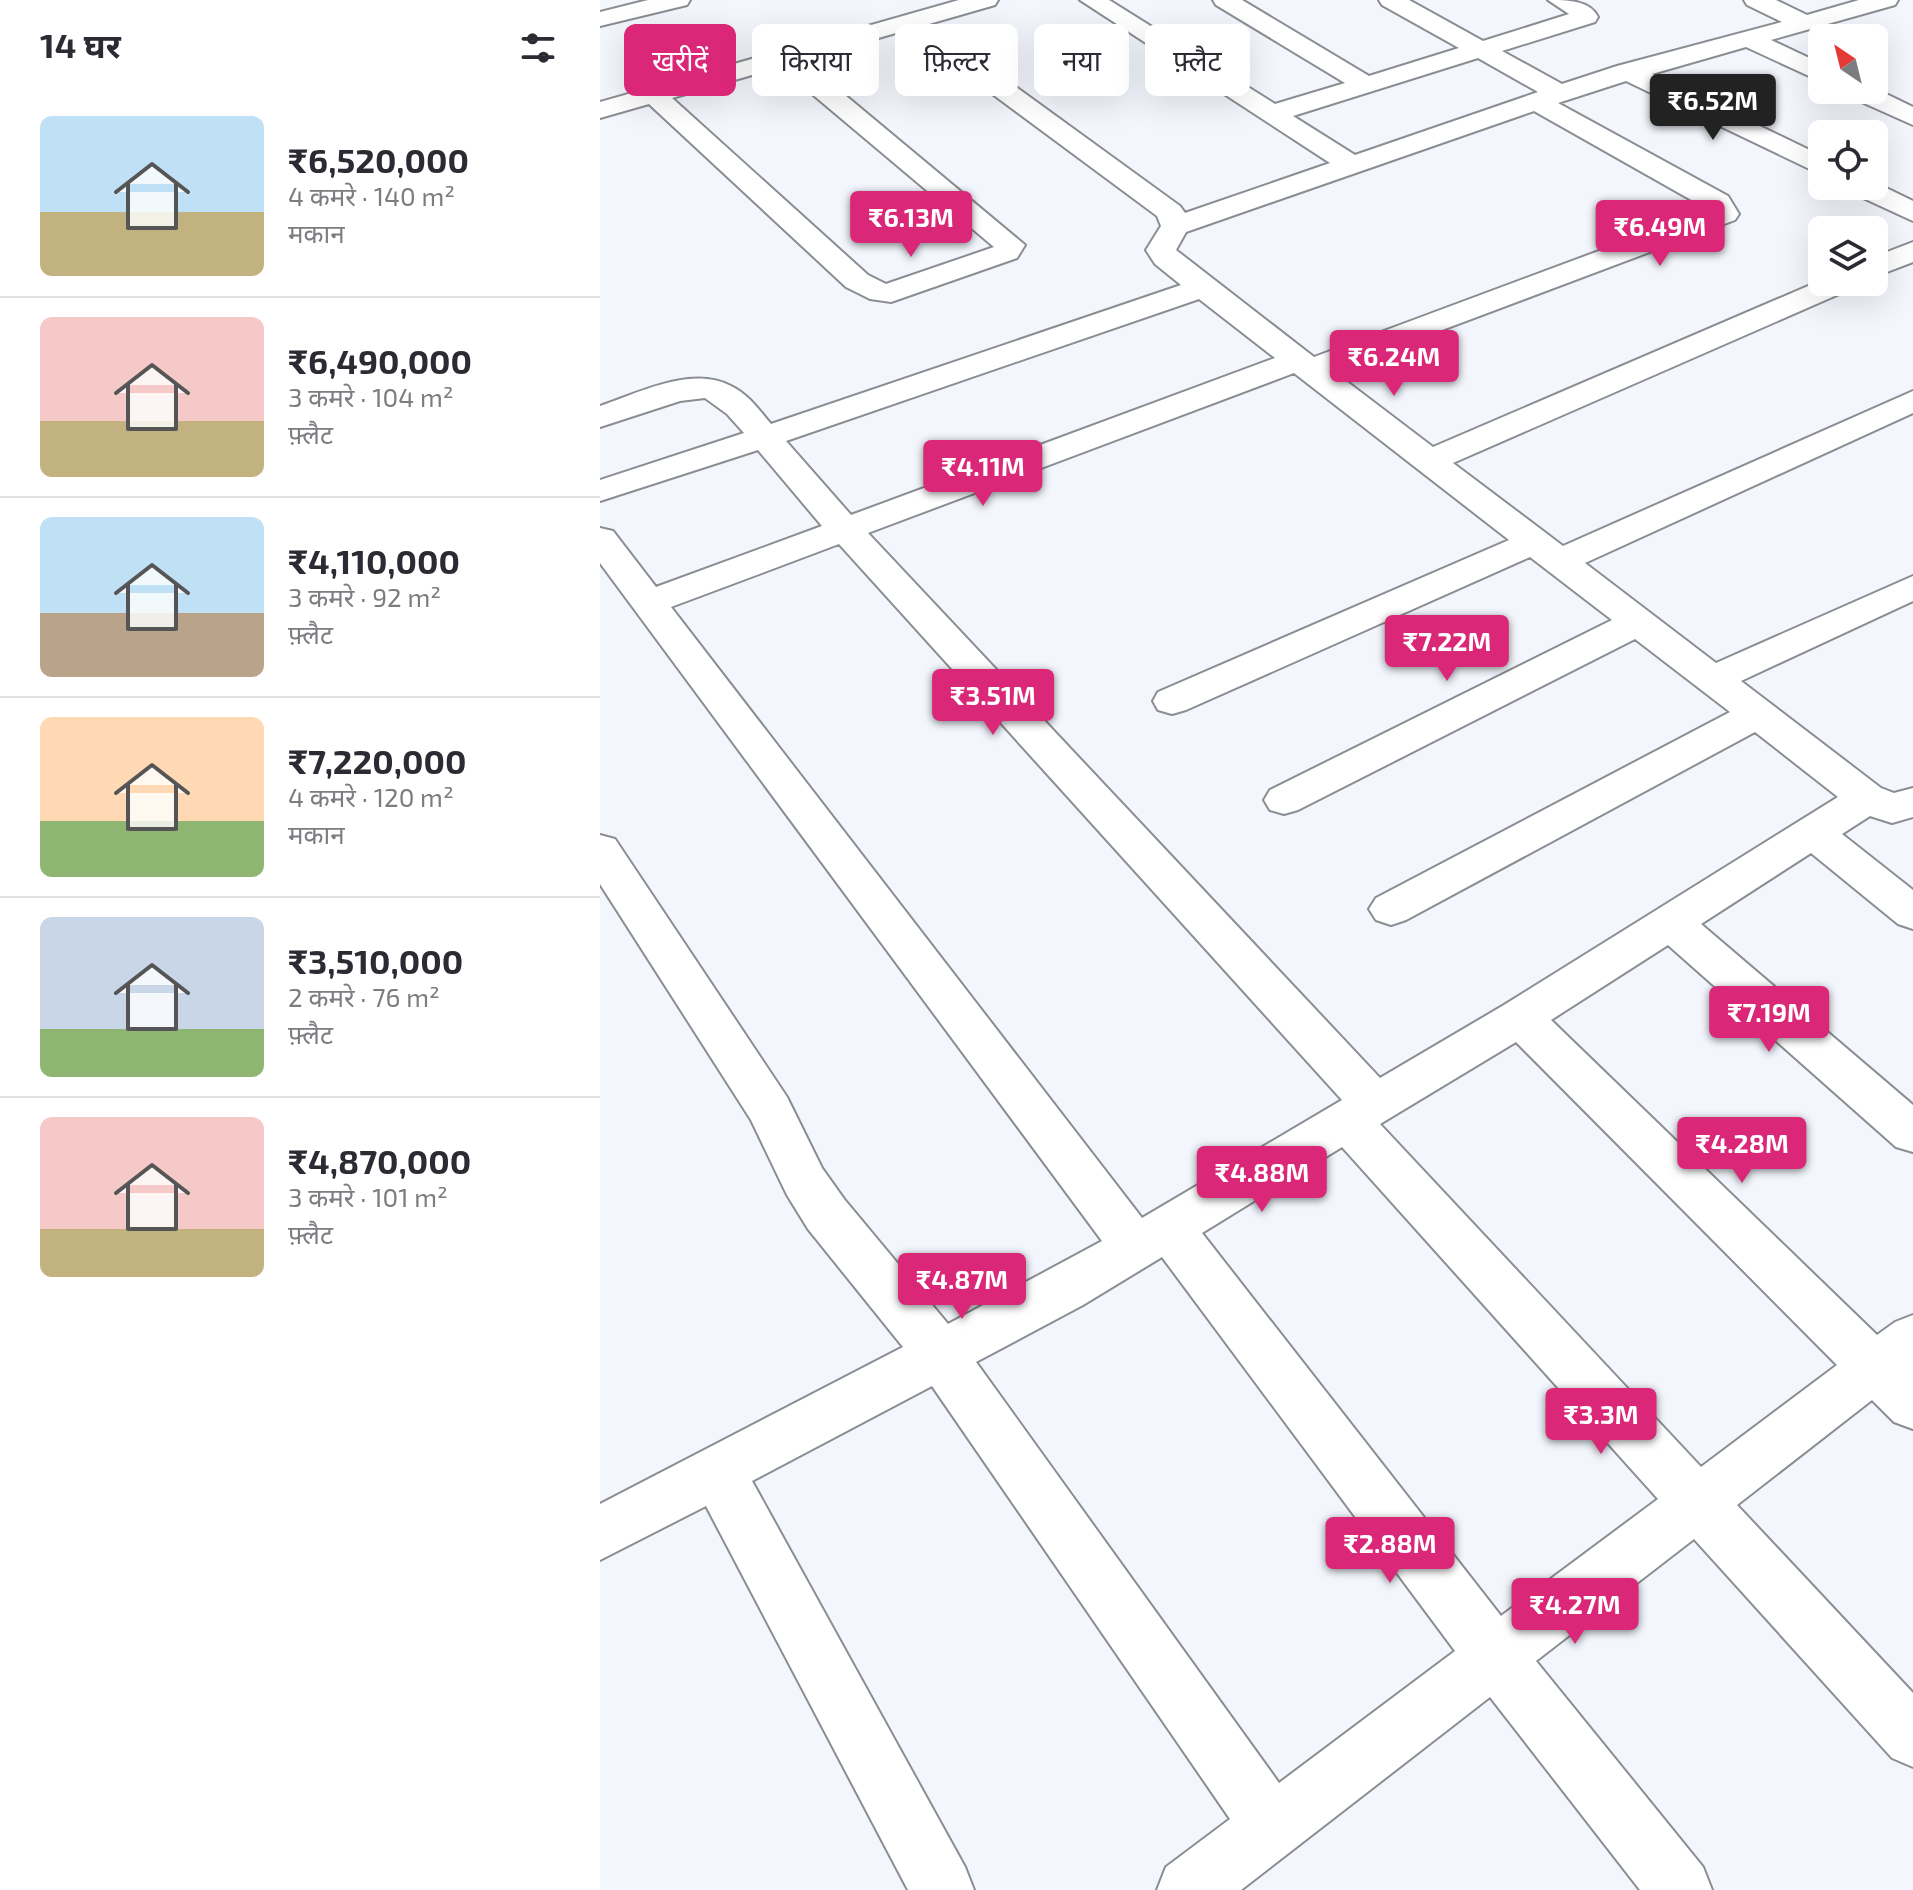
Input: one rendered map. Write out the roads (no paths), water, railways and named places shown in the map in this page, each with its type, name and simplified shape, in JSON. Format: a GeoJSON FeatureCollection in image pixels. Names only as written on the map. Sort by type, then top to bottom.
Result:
{"type":"FeatureCollection","features":[{"type":"Feature","properties":{"kind":"street"},"geometry":{"type":"LineString","coordinates":[[600,19],[678,0]]}},
{"type":"Feature","properties":{"kind":"street"},"geometry":{"type":"LineString","coordinates":[[879,28],[986,0]]}},
{"type":"Feature","properties":{"kind":"street"},"geometry":{"type":"LineString","coordinates":[[1092,0],[1352,165]]}},
{"type":"Feature","properties":{"kind":"street"},"geometry":{"type":"LineString","coordinates":[[1225,0],[1366,85]]}},
{"type":"Feature","properties":{"kind":"street"},"geometry":{"type":"LineString","coordinates":[[648,603],[844,529],[1725,214],[1718,202],[1548,97],[1481,50],[1391,0]]}},
{"type":"Feature","properties":{"kind":"street"},"geometry":{"type":"LineString","coordinates":[[1271,114],[1586,17],[1585,13],[1560,0]]}},
{"type":"Feature","properties":{"kind":"street"},"geometry":{"type":"LineString","coordinates":[[1756,0],[1805,23]]}},
{"type":"Feature","properties":{"kind":"street"},"geometry":{"type":"LineString","coordinates":[[1886,6],[1805,23],[1626,71],[1548,97],[1175,226],[1161,250],[1165,258],[1758,714],[1890,800]]}},
{"type":"Feature","properties":{"kind":"street"},"geometry":{"type":"LineString","coordinates":[[908,20],[1170,212],[1175,226]]}},
{"type":"Feature","properties":{"kind":"street"},"geometry":{"type":"LineString","coordinates":[[1749,39],[1808,67]]}},
{"type":"Feature","properties":{"kind":"street"},"geometry":{"type":"LineString","coordinates":[[1626,71],[1808,160]]}},
{"type":"Feature","properties":{"kind":"street"},"geometry":{"type":"LineString","coordinates":[[600,110],[646,96]]}},
{"type":"Feature","properties":{"kind":"street"},"geometry":{"type":"LineString","coordinates":[[655,96],[857,281],[870,289],[891,293],[1007,252],[1010,245],[830,96]]}},
{"type":"Feature","properties":{"kind":"street"},"geometry":{"type":"LineString","coordinates":[[1886,104],[1913,117]]}},
{"type":"Feature","properties":{"kind":"street"},"geometry":{"type":"LineString","coordinates":[[1888,200],[1913,212]]}},
{"type":"Feature","properties":{"kind":"street"},"geometry":{"type":"LineString","coordinates":[[1888,262],[1913,251]]}},
{"type":"Feature","properties":{"kind":"street"},"geometry":{"type":"LineString","coordinates":[[600,491],[1203,287]]}},
{"type":"Feature","properties":{"kind":"street"},"geometry":{"type":"LineString","coordinates":[[1429,461],[1810,296]]}},
{"type":"Feature","properties":{"kind":"street"},"geometry":{"type":"LineString","coordinates":[[600,417],[691,389],[707,388],[722,392],[766,437],[1361,1112],[1696,1501],[1913,1737]]}},
{"type":"Feature","properties":{"kind":"street"},"geometry":{"type":"LineString","coordinates":[[1172,701],[1913,401]]}},
{"type":"Feature","properties":{"kind":"street"},"geometry":{"type":"LineString","coordinates":[[600,539],[1152,1237],[1495,1656],[1680,1890]]}},
{"type":"Feature","properties":{"kind":"street"},"geometry":{"type":"LineString","coordinates":[[1713,679],[1913,587]]}},
{"type":"Feature","properties":{"kind":"street"},"geometry":{"type":"LineString","coordinates":[[1284,800],[1638,622]]}},
{"type":"Feature","properties":{"kind":"street"},"geometry":{"type":"LineString","coordinates":[[1391,909],[1758,714]]}},
{"type":"Feature","properties":{"kind":"street"},"geometry":{"type":"LineString","coordinates":[[600,1533],[1065,1289],[1520,1017],[1813,833],[1890,800]]}},
{"type":"Feature","properties":{"kind":"street"},"geometry":{"type":"LineString","coordinates":[[1813,833],[1913,913]]}},
{"type":"Feature","properties":{"kind":"street"},"geometry":{"type":"LineString","coordinates":[[600,850],[770,1110],[804,1181],[826,1214],[940,1354],[1273,1827]]}},
{"type":"Feature","properties":{"kind":"street"},"geometry":{"type":"LineString","coordinates":[[1670,922],[1913,1133]]}},
{"type":"Feature","properties":{"kind":"street"},"geometry":{"type":"LineString","coordinates":[[1520,1017],[1893,1352],[1913,1405]]}},
{"type":"Feature","properties":{"kind":"street"},"geometry":{"type":"LineString","coordinates":[[1189,1890],[1893,1352]]}},
{"type":"Feature","properties":{"kind":"street"},"geometry":{"type":"LineString","coordinates":[[717,1471],[942,1890]]}}]}
